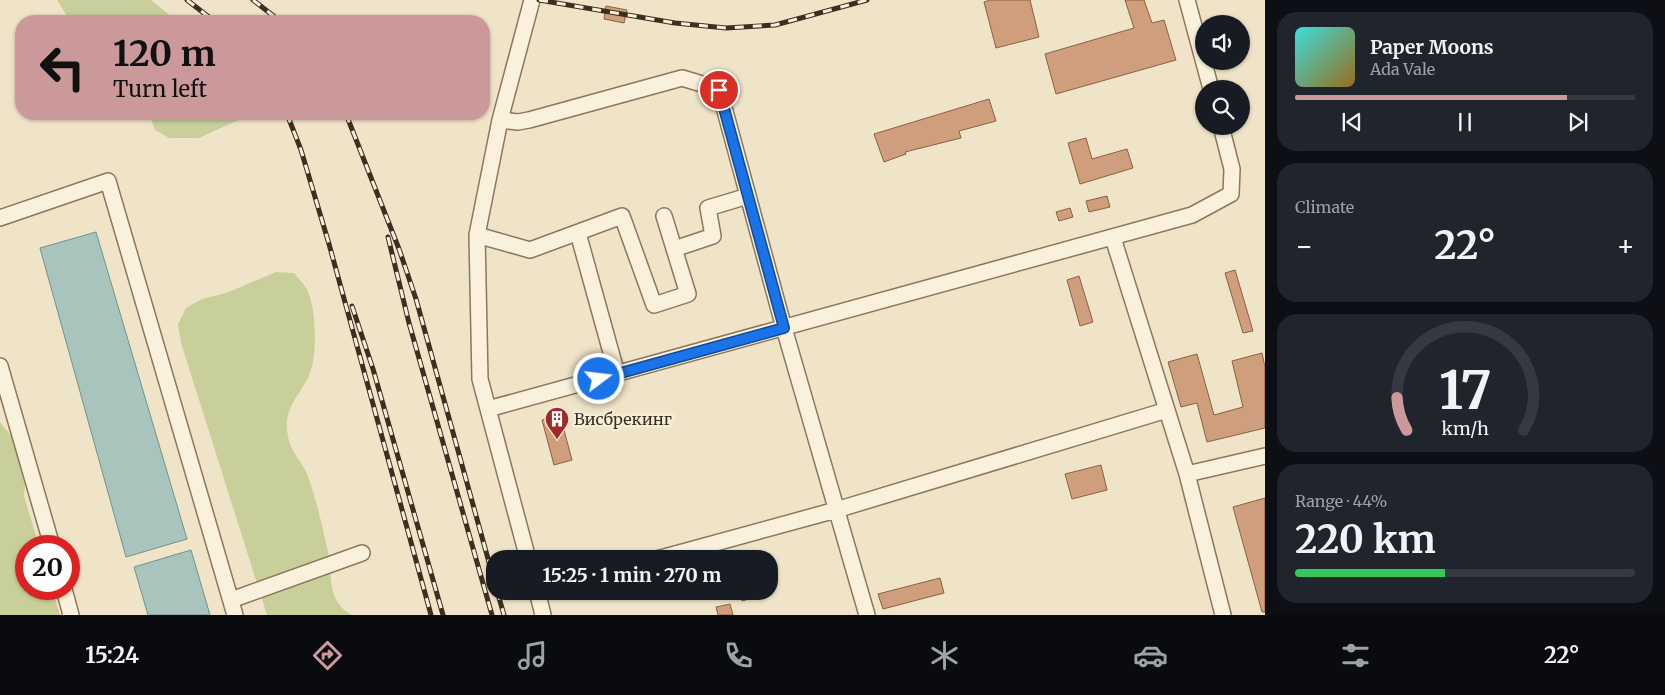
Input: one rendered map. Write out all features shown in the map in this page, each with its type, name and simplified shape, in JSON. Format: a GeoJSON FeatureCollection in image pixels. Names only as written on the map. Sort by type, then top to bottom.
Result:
{"type":"FeatureCollection","features":[{"type":"Feature","properties":{"kind":"lane"},"geometry":{"type":"LineString","coordinates":[[526,550],[480,379],[477,235],[500,120],[532,0]]}},
{"type":"Feature","properties":{"kind":"lane"},"geometry":{"type":"LineString","coordinates":[[1188,0],[1209,80]]}},
{"type":"Feature","properties":{"kind":"lane"},"geometry":{"type":"LineString","coordinates":[[500,120],[518,122],[529,120],[682,78],[719,90],[784,328],[867,615]]}},
{"type":"Feature","properties":{"kind":"lane"},"geometry":{"type":"LineString","coordinates":[[488,409],[1192,215],[1231,194],[1232,169],[1223,135]]}},
{"type":"Feature","properties":{"kind":"lane"},"geometry":{"type":"LineString","coordinates":[[0,218],[108,180],[235,615]]}},
{"type":"Feature","properties":{"kind":"lane"},"geometry":{"type":"LineString","coordinates":[[674,248],[713,236],[708,208],[748,196]]}},
{"type":"Feature","properties":{"kind":"lane"},"geometry":{"type":"LineString","coordinates":[[477,235],[530,250],[622,216],[654,305],[688,294],[664,216]]}},
{"type":"Feature","properties":{"kind":"lane"},"geometry":{"type":"LineString","coordinates":[[578,233],[617,374]]}},
{"type":"Feature","properties":{"kind":"lane"},"geometry":{"type":"LineString","coordinates":[[1113,238],[1187,474],[1223,615]]}},
{"type":"Feature","properties":{"kind":"lane"},"geometry":{"type":"LineString","coordinates":[[0,366],[49,535]]}},
{"type":"Feature","properties":{"kind":"lane"},"geometry":{"type":"LineString","coordinates":[[690,550],[836,510],[1167,410]]}},
{"type":"Feature","properties":{"kind":"lane"},"geometry":{"type":"LineString","coordinates":[[1187,474],[1265,456]]}},
{"type":"Feature","properties":{"kind":"lane"},"geometry":{"type":"LineString","coordinates":[[231,600],[362,553]]}},
{"type":"Feature","properties":{"kind":"lane"},"geometry":{"type":"LineString","coordinates":[[67,600],[72,615]]}},
{"type":"Feature","properties":{"kind":"lane"},"geometry":{"type":"LineString","coordinates":[[539,600],[543,615]]}},
{"type":"Feature","properties":{"kind":"green space"},"geometry":{"type":"Polygon","coordinates":[[[57,0],[151,0],[170,15],[66,15],[57,0]]]}},
{"type":"Feature","properties":{"kind":"green space"},"geometry":{"type":"Polygon","coordinates":[[[151,120],[239,120],[199,138],[169,138],[155,130],[151,120]]]}},
{"type":"Feature","properties":{"kind":"green space"},"geometry":{"type":"Polygon","coordinates":[[[276,272],[294,273],[306,288],[310,297],[314,320],[315,346],[308,378],[290,408],[287,421],[288,437],[307,474],[316,500],[337,602],[352,615],[267,615],[181,343],[178,324],[186,308],[202,299],[226,293],[276,272]]]}},
{"type":"Feature","properties":{"kind":"green space"},"geometry":{"type":"Polygon","coordinates":[[[0,422],[17,443],[26,468],[24,496],[36,535],[15,535],[15,600],[55,600],[60,615],[0,615],[0,422]]]}},
{"type":"Feature","properties":{"kind":"water"},"geometry":{"type":"Polygon","coordinates":[[[96,232],[187,539],[126,557],[40,248],[96,232]]]}},
{"type":"Feature","properties":{"kind":"water"},"geometry":{"type":"Polygon","coordinates":[[[191,550],[210,615],[148,615],[134,567],[191,550]]]}},
{"type":"Feature","properties":{"kind":"building"},"geometry":{"type":"Polygon","coordinates":[[[990,0],[1030,0],[1039,37],[996,48],[984,2],[990,0]]]}},
{"type":"Feature","properties":{"kind":"building"},"geometry":{"type":"Polygon","coordinates":[[[1125,0],[1144,0],[1152,23],[1164,20],[1176,60],[1056,94],[1045,54],[1134,28],[1125,0]]]}},
{"type":"Feature","properties":{"kind":"building"},"geometry":{"type":"Polygon","coordinates":[[[606,6],[627,10],[624,23],[604,19],[606,6]]]}},
{"type":"Feature","properties":{"kind":"building"},"geometry":{"type":"Polygon","coordinates":[[[989,99],[996,121],[959,131],[961,138],[905,152],[906,154],[884,162],[874,134],[989,99]]]}},
{"type":"Feature","properties":{"kind":"building"},"geometry":{"type":"Polygon","coordinates":[[[1086,138],[1092,159],[1127,149],[1133,168],[1080,184],[1068,143],[1086,138]]]}},
{"type":"Feature","properties":{"kind":"building"},"geometry":{"type":"Polygon","coordinates":[[[1107,196],[1110,207],[1089,212],[1086,201],[1107,196]]]}},
{"type":"Feature","properties":{"kind":"building"},"geometry":{"type":"Polygon","coordinates":[[[1070,208],[1073,217],[1059,221],[1056,212],[1070,208]]]}},
{"type":"Feature","properties":{"kind":"building"},"geometry":{"type":"Polygon","coordinates":[[[1235,270],[1253,331],[1243,333],[1225,273],[1235,270]]]}},
{"type":"Feature","properties":{"kind":"building"},"geometry":{"type":"Polygon","coordinates":[[[1079,276],[1093,322],[1080,326],[1067,280],[1079,276]]]}},
{"type":"Feature","properties":{"kind":"building"},"geometry":{"type":"Polygon","coordinates":[[[1262,353],[1265,367],[1265,428],[1207,442],[1197,403],[1181,407],[1168,362],[1197,354],[1214,415],[1243,407],[1232,361],[1262,353]]]}},
{"type":"Feature","properties":{"kind":"building","name":"Висбрекинг"},"geometry":{"type":"Polygon","coordinates":[[[560,415],[572,460],[554,465],[542,420],[560,415]]]}},
{"type":"Feature","properties":{"kind":"building"},"geometry":{"type":"Polygon","coordinates":[[[1101,465],[1107,490],[1072,499],[1065,474],[1101,465]]]}},
{"type":"Feature","properties":{"kind":"building"},"geometry":{"type":"Polygon","coordinates":[[[1265,498],[1265,612],[1262,612],[1233,507],[1265,498]]]}},
{"type":"Feature","properties":{"kind":"building"},"geometry":{"type":"Polygon","coordinates":[[[940,578],[944,593],[883,609],[878,594],[940,578]]]}},
{"type":"Feature","properties":{"kind":"building"},"geometry":{"type":"Polygon","coordinates":[[[730,604],[733,615],[718,615],[716,607],[730,604]]]}},
{"type":"Feature","properties":{"kind":"railway"},"geometry":{"type":"LineString","coordinates":[[187,0],[206,15]]}},
{"type":"Feature","properties":{"kind":"railway"},"geometry":{"type":"LineString","coordinates":[[253,0],[272,15]]}},
{"type":"Feature","properties":{"kind":"railway"},"geometry":{"type":"LineString","coordinates":[[539,0],[675,23],[726,28],[775,25],[867,0]]}},
{"type":"Feature","properties":{"kind":"railway"},"geometry":{"type":"LineString","coordinates":[[289,120],[301,150],[329,244],[431,615]]}},
{"type":"Feature","properties":{"kind":"railway"},"geometry":{"type":"LineString","coordinates":[[348,120],[399,249],[416,299],[486,552]]}},
{"type":"Feature","properties":{"kind":"railway"},"geometry":{"type":"LineString","coordinates":[[388,237],[409,323],[492,615]]}},
{"type":"Feature","properties":{"kind":"railway"},"geometry":{"type":"LineString","coordinates":[[352,306],[373,369],[443,615]]}},
{"type":"Feature","properties":{"kind":"railway"},"geometry":{"type":"LineString","coordinates":[[500,600],[504,615]]}},
{"type":"Feature","properties":{"kind":"place","name":"Висбрекинг"},"geometry":{"type":"Point","coordinates":[557,440]}},
{"type":"Feature","properties":{"kind":"route"},"geometry":{"type":"LineString","coordinates":[[599,379],[784,328],[719,90]]}}]}
